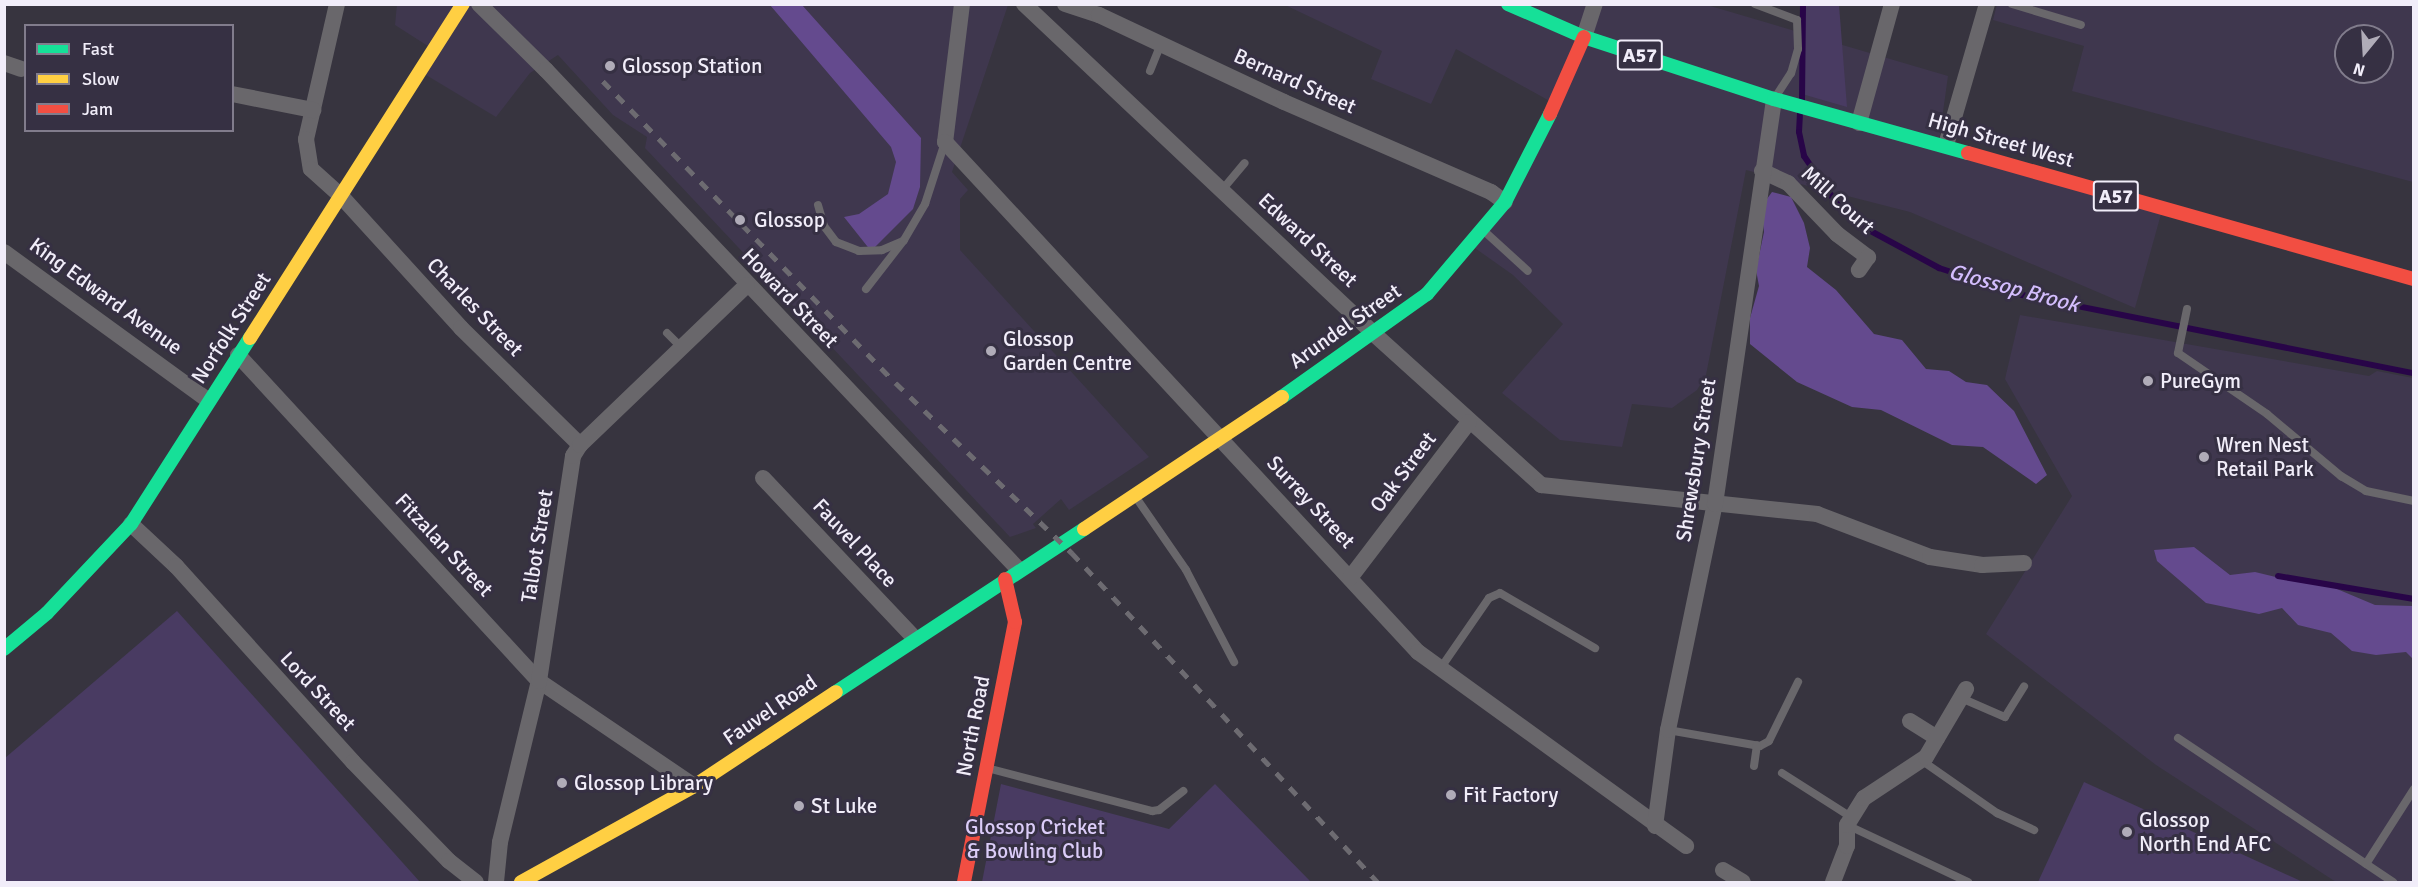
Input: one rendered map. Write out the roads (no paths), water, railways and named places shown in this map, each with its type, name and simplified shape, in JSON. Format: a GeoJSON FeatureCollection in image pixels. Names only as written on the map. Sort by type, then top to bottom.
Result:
{"type":"FeatureCollection","features":[{"type":"Feature","properties":{"kind":"main road","name":"Norfolk Street"},"geometry":{"type":"LineString","coordinates":[[4,649],[47,613],[131,524],[208,400],[341,196],[386,120],[463,4]]}},
{"type":"Feature","properties":{"kind":"main road","name":"A57"},"geometry":{"type":"LineString","coordinates":[[1508,4],[1584,37],[1774,99]]}},
{"type":"Feature","properties":{"kind":"main road","name":"Arundel Street"},"geometry":{"type":"LineString","coordinates":[[1026,565],[1373,333],[1427,294],[1484,231],[1505,202],[1555,104],[1584,37]]}},
{"type":"Feature","properties":{"kind":"main road","name":"High Street West"},"geometry":{"type":"LineString","coordinates":[[1774,99],[1946,145],[2414,279]]}},
{"type":"Feature","properties":{"kind":"main road","name":"Fauvel Road"},"geometry":{"type":"LineString","coordinates":[[522,882],[694,786],[1026,565]]}},
{"type":"Feature","properties":{"kind":"main road","name":"North Road"},"geometry":{"type":"LineString","coordinates":[[964,882],[1016,622],[1005,579]]}},
{"type":"Feature","properties":{"kind":"street","name":"Charles Street"},"geometry":{"type":"LineString","coordinates":[[337,4],[306,139],[311,169],[341,196],[461,328],[580,445]]}},
{"type":"Feature","properties":{"kind":"street","name":"Howard Street"},"geometry":{"type":"LineString","coordinates":[[479,4],[546,70],[747,285],[1026,565]]}},
{"type":"Feature","properties":{"kind":"street"},"geometry":{"type":"LineString","coordinates":[[945,142],[962,4]]}},
{"type":"Feature","properties":{"kind":"street","name":"Edward Street"},"geometry":{"type":"LineString","coordinates":[[1024,4],[1373,333],[1541,485],[1817,514],[1930,557],[1982,565],[2024,563]]}},
{"type":"Feature","properties":{"kind":"street"},"geometry":{"type":"LineString","coordinates":[[1040,19],[1060,4]]}},
{"type":"Feature","properties":{"kind":"street","name":"Bernard Street"},"geometry":{"type":"LineString","coordinates":[[1065,4],[1102,10],[1161,44],[1491,192],[1505,202]]}},
{"type":"Feature","properties":{"kind":"street"},"geometry":{"type":"LineString","coordinates":[[1584,37],[1595,4]]}},
{"type":"Feature","properties":{"kind":"street"},"geometry":{"type":"LineString","coordinates":[[1859,123],[1892,4]]}},
{"type":"Feature","properties":{"kind":"street"},"geometry":{"type":"LineString","coordinates":[[1946,145],[1987,4]]}},
{"type":"Feature","properties":{"kind":"street"},"geometry":{"type":"LineString","coordinates":[[4,63],[21,69]]}},
{"type":"Feature","properties":{"kind":"street"},"geometry":{"type":"LineString","coordinates":[[234,94],[313,110]]}},
{"type":"Feature","properties":{"kind":"street","name":"Shrewsbury Street"},"geometry":{"type":"LineString","coordinates":[[1655,826],[1668,730],[1714,504],[1774,99]]}},
{"type":"Feature","properties":{"kind":"street","name":"Surrey Street"},"geometry":{"type":"LineString","coordinates":[[945,142],[1418,652],[1655,826],[1686,846]]}},
{"type":"Feature","properties":{"kind":"street","name":"Mill Court"},"geometry":{"type":"LineString","coordinates":[[1762,171],[1788,183],[1837,234],[1868,257],[1859,270]]}},
{"type":"Feature","properties":{"kind":"street","name":"King Edward Avenue"},"geometry":{"type":"LineString","coordinates":[[4,252],[208,400]]}},
{"type":"Feature","properties":{"kind":"street","name":"Talbot Street"},"geometry":{"type":"LineString","coordinates":[[496,882],[500,842],[539,681],[573,456],[580,445],[747,285]]}},
{"type":"Feature","properties":{"kind":"street","name":"Fitzalan Street"},"geometry":{"type":"LineString","coordinates":[[238,355],[539,681],[694,786]]}},
{"type":"Feature","properties":{"kind":"street","name":"Oak Street"},"geometry":{"type":"LineString","coordinates":[[1350,578],[1469,422]]}},
{"type":"Feature","properties":{"kind":"street","name":"Fauvel Place"},"geometry":{"type":"LineString","coordinates":[[763,478],[915,639]]}},
{"type":"Feature","properties":{"kind":"street","name":"Lord Street"},"geometry":{"type":"LineString","coordinates":[[131,524],[176,566],[353,762],[449,861],[476,882]]}},
{"type":"Feature","properties":{"kind":"street"},"geometry":{"type":"LineString","coordinates":[[1833,882],[1847,846],[1849,821],[1864,798],[1921,760],[1937,738],[1963,693]]}},
{"type":"Feature","properties":{"kind":"street"},"geometry":{"type":"LineString","coordinates":[[1910,721],[1937,738]]}},
{"type":"Feature","properties":{"kind":"street"},"geometry":{"type":"LineString","coordinates":[[1723,870],[1743,882]]}},
{"type":"Feature","properties":{"kind":"lane"},"geometry":{"type":"LineString","coordinates":[[1755,4],[1797,20],[1798,49],[1791,73],[1774,99]]}},
{"type":"Feature","properties":{"kind":"lane"},"geometry":{"type":"LineString","coordinates":[[2012,4],[2081,25]]}},
{"type":"Feature","properties":{"kind":"lane"},"geometry":{"type":"LineString","coordinates":[[1150,71],[1161,44]]}},
{"type":"Feature","properties":{"kind":"lane"},"geometry":{"type":"LineString","coordinates":[[866,289],[904,240],[925,204],[945,142]]}},
{"type":"Feature","properties":{"kind":"lane"},"geometry":{"type":"LineString","coordinates":[[1222,190],[1245,163]]}},
{"type":"Feature","properties":{"kind":"lane"},"geometry":{"type":"LineString","coordinates":[[818,205],[824,226],[836,242],[851,248],[882,250],[904,240]]}},
{"type":"Feature","properties":{"kind":"lane"},"geometry":{"type":"LineString","coordinates":[[1484,231],[1528,271]]}},
{"type":"Feature","properties":{"kind":"lane"},"geometry":{"type":"LineString","coordinates":[[2187,309],[2178,353],[2267,414],[2341,476],[2366,491],[2414,501]]}},
{"type":"Feature","properties":{"kind":"lane"},"geometry":{"type":"LineString","coordinates":[[668,333],[682,348]]}},
{"type":"Feature","properties":{"kind":"lane"},"geometry":{"type":"LineString","coordinates":[[1133,493],[1186,570],[1234,662]]}},
{"type":"Feature","properties":{"kind":"lane"},"geometry":{"type":"LineString","coordinates":[[1440,669],[1489,598],[1500,593],[1595,648]]}},
{"type":"Feature","properties":{"kind":"lane"},"geometry":{"type":"LineString","coordinates":[[1668,730],[1757,745],[1769,741],[1798,682]]}},
{"type":"Feature","properties":{"kind":"lane"},"geometry":{"type":"LineString","coordinates":[[1963,693],[2005,717],[2024,686]]}},
{"type":"Feature","properties":{"kind":"lane"},"geometry":{"type":"LineString","coordinates":[[2178,738],[2393,882]]}},
{"type":"Feature","properties":{"kind":"lane"},"geometry":{"type":"LineString","coordinates":[[1754,765],[1757,745]]}},
{"type":"Feature","properties":{"kind":"lane"},"geometry":{"type":"LineString","coordinates":[[1921,760],[1997,813],[2034,830]]}},
{"type":"Feature","properties":{"kind":"lane"},"geometry":{"type":"LineString","coordinates":[[986,767],[1152,811],[1159,810],[1183,791]]}},
{"type":"Feature","properties":{"kind":"lane"},"geometry":{"type":"LineString","coordinates":[[1782,773],[1849,821],[1968,882]]}},
{"type":"Feature","properties":{"kind":"lane"},"geometry":{"type":"LineString","coordinates":[[2366,864],[2414,789]]}},
{"type":"Feature","properties":{"kind":"waterway","name":"Glossop Brook"},"geometry":{"type":"LineString","coordinates":[[1802,100],[1803,4]]}},
{"type":"Feature","properties":{"kind":"waterway","name":"Glossop Brook"},"geometry":{"type":"LineString","coordinates":[[1800,113],[1799,132],[1804,156],[1837,204],[1867,229],[1939,268],[2022,295],[2414,373]]}},
{"type":"Feature","properties":{"kind":"waterway"},"geometry":{"type":"LineString","coordinates":[[2278,576],[2414,599]]}},
{"type":"Feature","properties":{"kind":"railway"},"geometry":{"type":"LineString","coordinates":[[603,81],[896,383],[1072,553],[1378,882]]}},
{"type":"Feature","properties":{"kind":"place","name":"Glossop Station"},"geometry":{"type":"Point","coordinates":[610,66]}},
{"type":"Feature","properties":{"kind":"place","name":"Glossop"},"geometry":{"type":"Point","coordinates":[740,220]}},
{"type":"Feature","properties":{"kind":"place","name":"Glossop Garden Centre"},"geometry":{"type":"Point","coordinates":[991,351]}},
{"type":"Feature","properties":{"kind":"place","name":"PureGym"},"geometry":{"type":"Point","coordinates":[2148,381]}},
{"type":"Feature","properties":{"kind":"place","name":"Wren Nest Retail Park"},"geometry":{"type":"Point","coordinates":[2204,457]}},
{"type":"Feature","properties":{"kind":"place","name":"Glossop Library"},"geometry":{"type":"Point","coordinates":[562,783]}},
{"type":"Feature","properties":{"kind":"place","name":"Fit Factory"},"geometry":{"type":"Point","coordinates":[1451,795]}},
{"type":"Feature","properties":{"kind":"place","name":"St Luke"},"geometry":{"type":"Point","coordinates":[799,806]}},
{"type":"Feature","properties":{"kind":"place","name":"Glossop North End AFC"},"geometry":{"type":"Point","coordinates":[2127,832]}},
{"type":"Feature","properties":{"kind":"park label","name":"Glossop Cricket & Bowling Club"},"geometry":{"type":"Point","coordinates":[1035,839]}}]}
